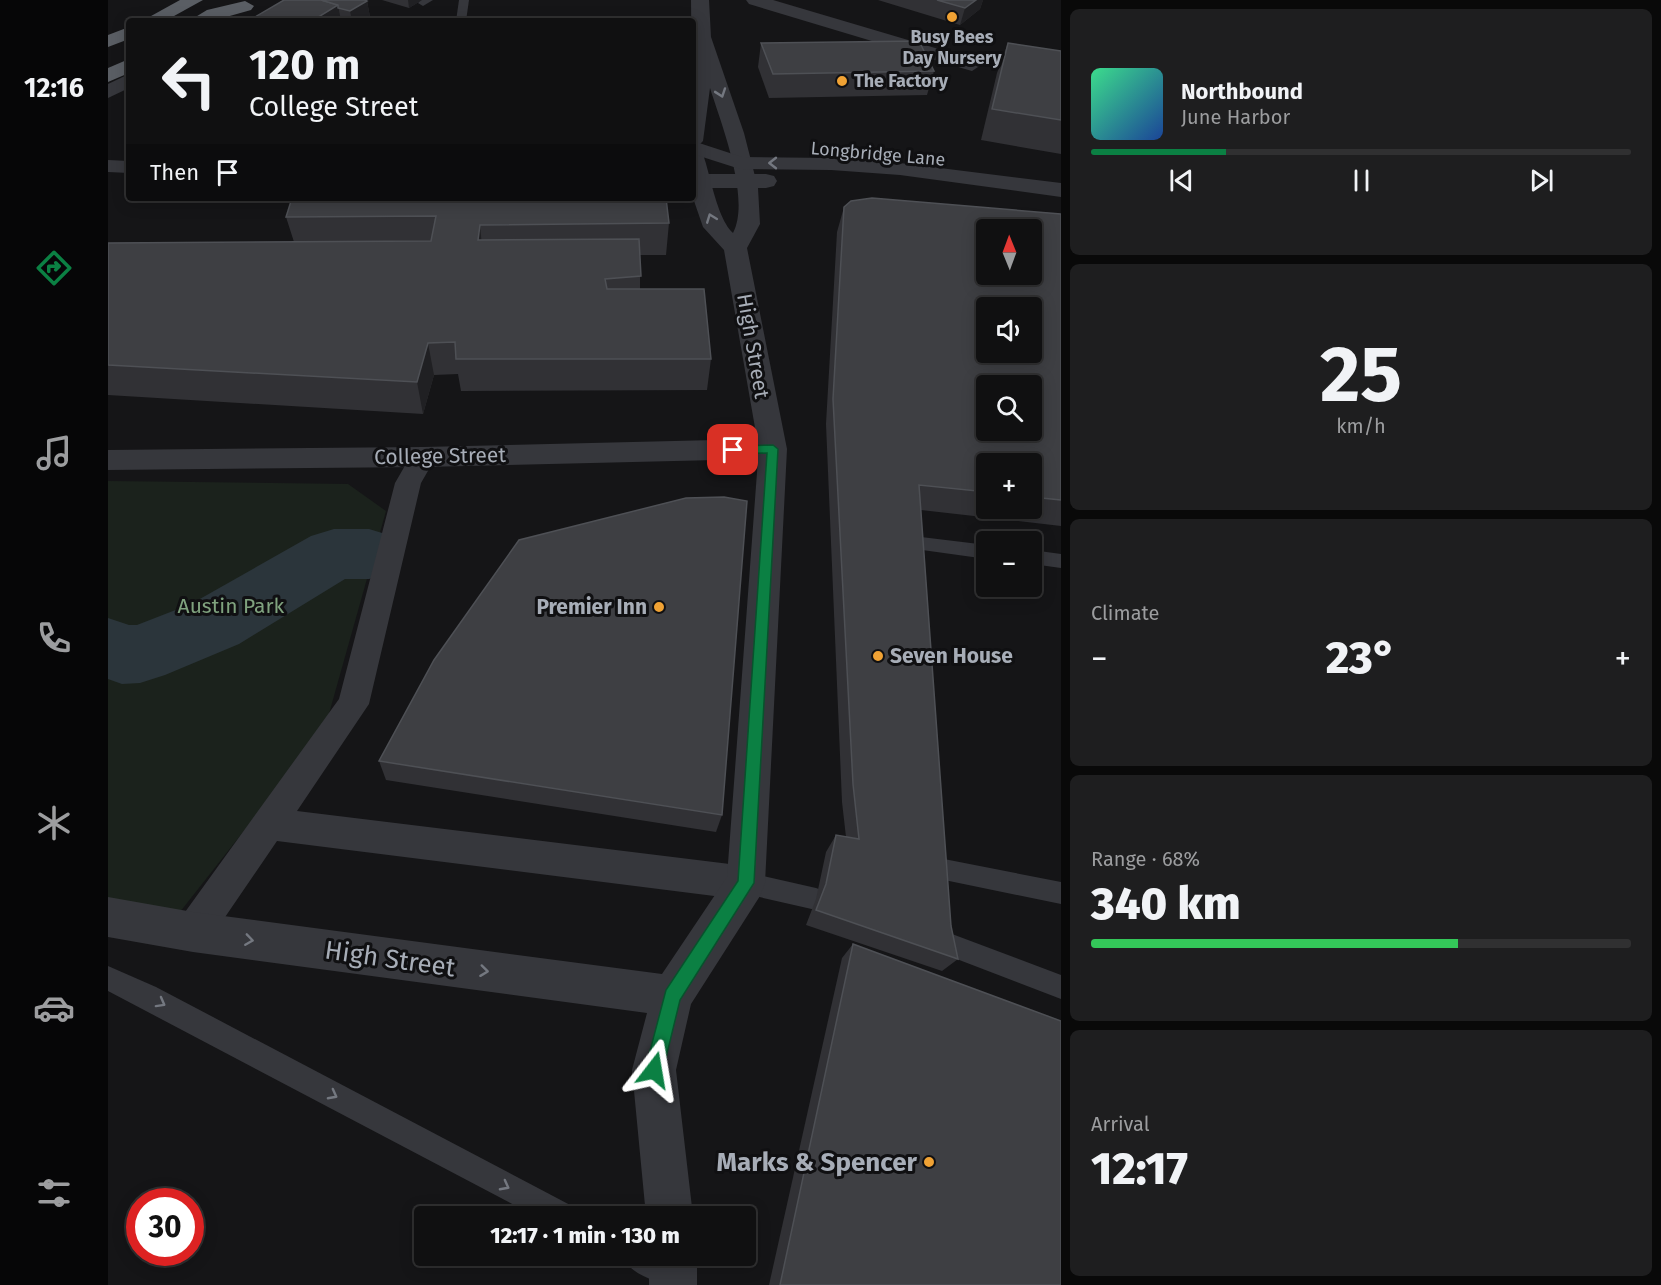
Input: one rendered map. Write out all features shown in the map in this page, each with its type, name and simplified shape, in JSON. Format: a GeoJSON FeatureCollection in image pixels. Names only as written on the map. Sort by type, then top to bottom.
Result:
{"type":"FeatureCollection","features":[{"type":"Feature","properties":{"kind":"highway"},"geometry":{"type":"LineString","coordinates":[[157,18],[194,0]]}},
{"type":"Feature","properties":{"kind":"highway"},"geometry":{"type":"LineString","coordinates":[[204,18],[251,3]]}},
{"type":"Feature","properties":{"kind":"highway"},"geometry":{"type":"LineString","coordinates":[[222,18],[251,3]]}},
{"type":"Feature","properties":{"kind":"highway"},"geometry":{"type":"LineString","coordinates":[[108,42],[126,33]]}},
{"type":"Feature","properties":{"kind":"highway"},"geometry":{"type":"LineString","coordinates":[[108,59],[126,55]]}},
{"type":"Feature","properties":{"kind":"highway"},"geometry":{"type":"LineString","coordinates":[[108,76],[126,67]]}},
{"type":"Feature","properties":{"kind":"street"},"geometry":{"type":"LineString","coordinates":[[696,136],[703,39],[700,0]]}},
{"type":"Feature","properties":{"kind":"street"},"geometry":{"type":"LineString","coordinates":[[755,0],[972,66]]}},
{"type":"Feature","properties":{"kind":"street"},"geometry":{"type":"LineString","coordinates":[[696,166],[714,227],[735,248],[750,222],[741,164],[703,39]]}},
{"type":"Feature","properties":{"kind":"street"},"geometry":{"type":"LineString","coordinates":[[108,92],[126,82]]}},
{"type":"Feature","properties":{"kind":"street","name":"Longbridge Lane"},"geometry":{"type":"LineString","coordinates":[[741,164],[799,148],[909,155],[1061,176]]}},
{"type":"Feature","properties":{"kind":"street"},"geometry":{"type":"LineString","coordinates":[[108,152],[126,152]]}},
{"type":"Feature","properties":{"kind":"street"},"geometry":{"type":"LineString","coordinates":[[696,159],[741,164]]}},
{"type":"Feature","properties":{"kind":"street","name":"Longbridge Lane"},"geometry":{"type":"LineString","coordinates":[[696,159],[741,164],[831,164],[900,169],[1061,190]]}},
{"type":"Feature","properties":{"kind":"street","name":"Longbridge Lane"},"geometry":{"type":"LineString","coordinates":[[741,164],[807,179],[894,182],[1061,198]]}},
{"type":"Feature","properties":{"kind":"street"},"geometry":{"type":"LineString","coordinates":[[108,166],[126,167]]}},
{"type":"Feature","properties":{"kind":"street"},"geometry":{"type":"LineString","coordinates":[[108,177],[126,177]]}},
{"type":"Feature","properties":{"kind":"street","name":"High Street"},"geometry":{"type":"LineString","coordinates":[[668,1206],[654,1070],[672,996],[746,883],[773,449],[735,248]]}},
{"type":"Feature","properties":{"kind":"street","name":"College Street"},"geometry":{"type":"LineString","coordinates":[[108,460],[423,457],[773,449]]}},
{"type":"Feature","properties":{"kind":"street"},"geometry":{"type":"LineString","coordinates":[[193,933],[353,704],[408,483],[423,457]]}},
{"type":"Feature","properties":{"kind":"street"},"geometry":{"type":"LineString","coordinates":[[269,824],[746,883]]}},
{"type":"Feature","properties":{"kind":"street","name":"High Street"},"geometry":{"type":"LineString","coordinates":[[108,917],[193,933],[672,996]]}},
{"type":"Feature","properties":{"kind":"lane"},"geometry":{"type":"LineString","coordinates":[[461,18],[464,0]]}},
{"type":"Feature","properties":{"kind":"lane"},"geometry":{"type":"LineString","coordinates":[[919,521],[922,567]]}},
{"type":"Feature","properties":{"kind":"lane"},"geometry":{"type":"LineString","coordinates":[[921,544],[976,551]]}},
{"type":"Feature","properties":{"kind":"lane"},"geometry":{"type":"LineString","coordinates":[[1042,558],[1061,561]]}},
{"type":"Feature","properties":{"kind":"lane"},"geometry":{"type":"LineString","coordinates":[[932,833],[933,868],[1061,893]]}},
{"type":"Feature","properties":{"kind":"lane"},"geometry":{"type":"LineString","coordinates":[[746,883],[816,899]]}},
{"type":"Feature","properties":{"kind":"lane"},"geometry":{"type":"LineString","coordinates":[[936,940],[1061,987]]}},
{"type":"Feature","properties":{"kind":"lane"},"geometry":{"type":"LineString","coordinates":[[108,978],[147,996],[543,1206]]}},
{"type":"Feature","properties":{"kind":"green space","name":"Austin Park"},"geometry":{"type":"Polygon","coordinates":[[[108,481],[348,484],[386,511],[325,728],[176,917],[108,904],[108,481]]]}},
{"type":"Feature","properties":{"kind":"building"},"geometry":{"type":"Polygon","coordinates":[[[284,0],[321,0],[338,5],[317,18],[253,18],[284,0]]]}},
{"type":"Feature","properties":{"kind":"building"},"geometry":{"type":"Polygon","coordinates":[[[321,0],[365,0],[367,1],[350,11],[321,0]]]}},
{"type":"Feature","properties":{"kind":"building"},"geometry":{"type":"Polygon","coordinates":[[[937,0],[976,0],[965,8],[937,0]]]}},
{"type":"Feature","properties":{"kind":"building"},"geometry":{"type":"Polygon","coordinates":[[[919,41],[934,71],[773,74],[761,43],[919,41]]]}},
{"type":"Feature","properties":{"kind":"building"},"geometry":{"type":"Polygon","coordinates":[[[1008,43],[1061,51],[1061,120],[992,109],[1008,43]]]}},
{"type":"Feature","properties":{"kind":"building"},"geometry":{"type":"Polygon","coordinates":[[[872,198],[1061,214],[1061,500],[1042,498],[1042,453],[976,453],[976,491],[919,485],[951,926],[958,959],[816,910],[826,884],[836,835],[859,839],[853,784],[833,399],[844,207],[851,201],[872,198]]]}},
{"type":"Feature","properties":{"kind":"building"},"geometry":{"type":"Polygon","coordinates":[[[291,201],[666,201],[669,223],[480,225],[478,240],[639,239],[641,276],[605,279],[607,289],[704,289],[711,359],[456,359],[455,342],[428,343],[417,382],[108,365],[108,243],[431,241],[436,216],[286,217],[291,201]]]}},
{"type":"Feature","properties":{"kind":"building"},"geometry":{"type":"Polygon","coordinates":[[[724,497],[747,501],[722,815],[379,761],[434,660],[519,540],[686,498],[724,497]]]}},
{"type":"Feature","properties":{"kind":"building","name":"Marks & Spencer"},"geometry":{"type":"Polygon","coordinates":[[[853,944],[1061,1021],[1061,1285],[780,1285],[853,944]]]}},
{"type":"Feature","properties":{"kind":"waterway"},"geometry":{"type":"LineString","coordinates":[[108,647],[122,655],[140,654],[215,624],[334,554],[369,554]]}},
{"type":"Feature","properties":{"kind":"place","name":"Busy Bees Day Nursery"},"geometry":{"type":"Point","coordinates":[952,17]}},
{"type":"Feature","properties":{"kind":"place","name":"The Factory"},"geometry":{"type":"Point","coordinates":[842,81]}},
{"type":"Feature","properties":{"kind":"place","name":"Premier Inn"},"geometry":{"type":"Point","coordinates":[659,607]}},
{"type":"Feature","properties":{"kind":"place","name":"Seven House"},"geometry":{"type":"Point","coordinates":[878,656]}},
{"type":"Feature","properties":{"kind":"place","name":"Marks & Spencer"},"geometry":{"type":"Point","coordinates":[929,1162]}},
{"type":"Feature","properties":{"kind":"route"},"geometry":{"type":"LineString","coordinates":[[654,1070],[672,996],[746,883],[773,449],[733,450]]}}]}
